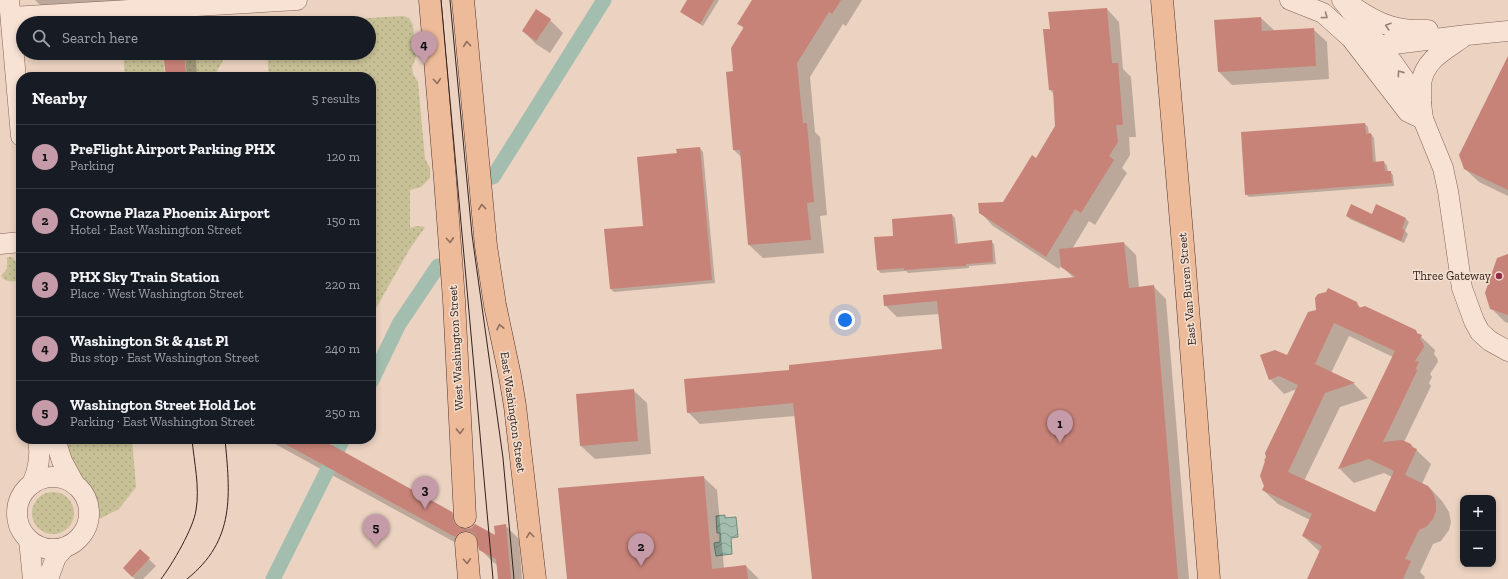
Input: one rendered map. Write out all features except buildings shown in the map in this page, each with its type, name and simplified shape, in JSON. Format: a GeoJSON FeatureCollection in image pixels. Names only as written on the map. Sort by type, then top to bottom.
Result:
{"type":"FeatureCollection","features":[{"type":"Feature","properties":{"kind":"main road","name":"West Washington Street"},"geometry":{"type":"LineString","coordinates":[[430,0],[454,300],[465,517]]}},
{"type":"Feature","properties":{"kind":"main road","name":"East Washington Street"},"geometry":{"type":"LineString","coordinates":[[463,0],[486,246],[495,305],[515,406],[535,579]]}},
{"type":"Feature","properties":{"kind":"main road","name":"East Van Buren Street"},"geometry":{"type":"LineString","coordinates":[[1162,0],[1183,241],[1209,579]]}},
{"type":"Feature","properties":{"kind":"main road"},"geometry":{"type":"LineString","coordinates":[[466,543],[469,579]]}},
{"type":"Feature","properties":{"kind":"street"},"geometry":{"type":"LineString","coordinates":[[16,78],[10,8],[297,0]]}},
{"type":"Feature","properties":{"kind":"street"},"geometry":{"type":"LineString","coordinates":[[1290,0],[1323,13],[1351,38],[1370,49],[1467,35],[1508,32]]}},
{"type":"Feature","properties":{"kind":"street"},"geometry":{"type":"LineString","coordinates":[[1344,1],[1370,49],[1408,112],[1422,111]]}},
{"type":"Feature","properties":{"kind":"street"},"geometry":{"type":"LineString","coordinates":[[1344,1],[1372,19],[1396,28],[1410,31],[1441,29],[1467,35]]}},
{"type":"Feature","properties":{"kind":"street"},"geometry":{"type":"LineString","coordinates":[[1467,35],[1439,52],[1430,62],[1421,83],[1422,111],[1443,168],[1452,214],[1462,288],[1468,307],[1480,332],[1490,341],[1508,351]]}},
{"type":"Feature","properties":{"kind":"street"},"geometry":{"type":"LineString","coordinates":[[0,244],[16,242]]}},
{"type":"Feature","properties":{"kind":"street"},"geometry":{"type":"LineString","coordinates":[[32,484],[38,466],[39,444]]}},
{"type":"Feature","properties":{"kind":"street"},"geometry":{"type":"LineString","coordinates":[[48,579],[56,557],[64,548],[79,538],[85,530],[89,511],[87,501],[82,492],[75,485],[62,461],[57,444]]}},
{"type":"Feature","properties":{"kind":"street"},"geometry":{"type":"LineString","coordinates":[[64,548],[52,549],[40,547],[29,540],[19,525],[17,514],[19,502],[24,492],[32,484],[42,479],[54,477],[75,485]]}},
{"type":"Feature","properties":{"kind":"street"},"geometry":{"type":"LineString","coordinates":[[29,540],[33,579]]}},
{"type":"Feature","properties":{"kind":"shaded area"},"geometry":{"type":"Polygon","coordinates":[[[403,16],[409,18],[413,25],[416,57],[412,67],[413,74],[418,82],[425,159],[430,168],[430,178],[421,187],[410,190],[410,228],[417,226],[425,227],[409,250],[376,308],[376,72],[269,72],[268,60],[376,60],[376,18],[403,16]]]}},
{"type":"Feature","properties":{"kind":"shaded area"},"geometry":{"type":"Polygon","coordinates":[[[124,60],[164,60],[165,72],[125,72],[124,60]]]}},
{"type":"Feature","properties":{"kind":"shaded area"},"geometry":{"type":"Polygon","coordinates":[[[186,60],[223,60],[217,72],[187,72],[186,60]]]}},
{"type":"Feature","properties":{"kind":"shaded area"},"geometry":{"type":"Polygon","coordinates":[[[7,257],[12,257],[16,262],[16,281],[7,281],[1,276],[7,269],[7,257]]]}},
{"type":"Feature","properties":{"kind":"shaded area"},"geometry":{"type":"Polygon","coordinates":[[[62,444],[132,444],[136,487],[119,509],[93,522],[93,500],[62,444]]]}},
{"type":"Feature","properties":{"kind":"shaded area"},"geometry":{"type":"Polygon","coordinates":[[[53,492],[68,498],[74,513],[68,528],[53,534],[38,528],[32,513],[38,498],[53,492]]]}},
{"type":"Feature","properties":{"kind":"water"},"geometry":{"type":"Polygon","coordinates":[[[725,515],[725,518],[736,517],[738,537],[731,538],[732,554],[716,556],[714,543],[720,542],[720,533],[717,533],[716,516],[725,515]]]}},
{"type":"Feature","properties":{"kind":"waterway"},"geometry":{"type":"LineString","coordinates":[[493,177],[604,0]]}},
{"type":"Feature","properties":{"kind":"waterway"},"geometry":{"type":"LineString","coordinates":[[376,372],[399,324],[438,266]]}},
{"type":"Feature","properties":{"kind":"waterway"},"geometry":{"type":"LineString","coordinates":[[273,579],[340,444]]}},
{"type":"Feature","properties":{"kind":"tram line"},"geometry":{"type":"LineString","coordinates":[[441,0],[493,579]]}},
{"type":"Feature","properties":{"kind":"tram line"},"geometry":{"type":"LineString","coordinates":[[450,0],[472,235],[503,458],[514,579]]}},
{"type":"Feature","properties":{"kind":"tram line"},"geometry":{"type":"LineString","coordinates":[[161,579],[182,546],[196,510],[197,483],[193,444]]}},
{"type":"Feature","properties":{"kind":"tram line"},"geometry":{"type":"LineString","coordinates":[[187,579],[203,564],[214,548],[222,532],[228,497],[225,444]]}},
{"type":"Feature","properties":{"kind":"place","name":"Washington St & 41st Pl"},"geometry":{"type":"Point","coordinates":[424,64]}},
{"type":"Feature","properties":{"kind":"place","name":"Three Gateway"},"geometry":{"type":"Point","coordinates":[1499,276]}},
{"type":"Feature","properties":{"kind":"place","name":"PreFlight Airport Parking PHX"},"geometry":{"type":"Point","coordinates":[1060,443]}},
{"type":"Feature","properties":{"kind":"place","name":"PHX Sky Train Station"},"geometry":{"type":"Point","coordinates":[425,509]}},
{"type":"Feature","properties":{"kind":"place","name":"Washington Street Hold Lot"},"geometry":{"type":"Point","coordinates":[376,547]}},
{"type":"Feature","properties":{"kind":"place","name":"Crowne Plaza Phoenix Airport"},"geometry":{"type":"Point","coordinates":[641,566]}}]}
